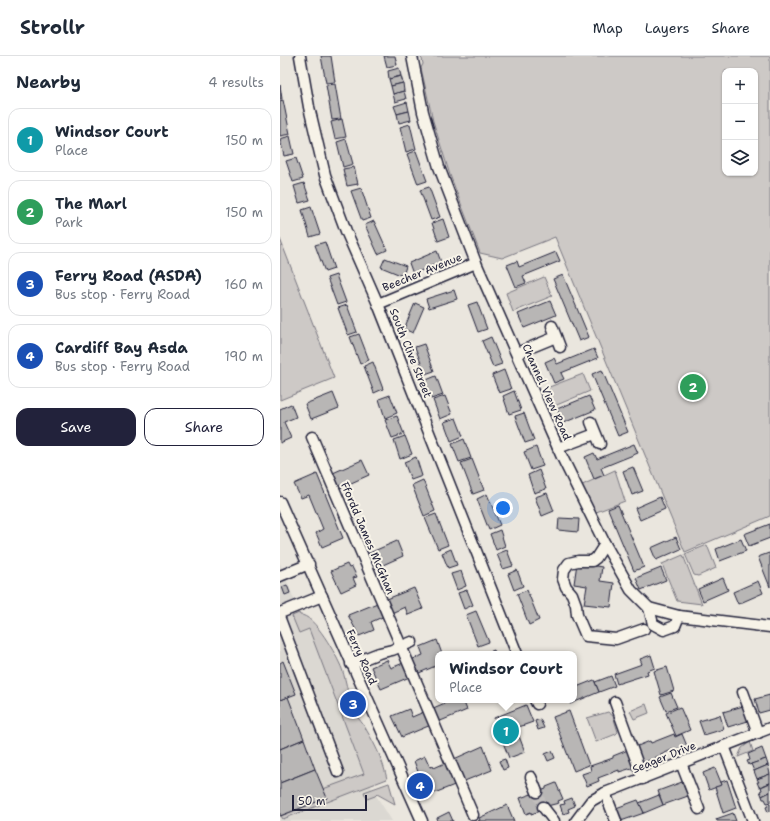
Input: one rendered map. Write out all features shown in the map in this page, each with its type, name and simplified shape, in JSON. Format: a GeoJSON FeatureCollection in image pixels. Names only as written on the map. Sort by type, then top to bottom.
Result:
{"type":"FeatureCollection","features":[{"type":"Feature","properties":{"kind":"street","name":"South Clive Street"},"geometry":{"type":"LineString","coordinates":[[300,56],[309,107],[326,175],[346,231],[378,304],[516,651]]}},
{"type":"Feature","properties":{"kind":"street","name":"Channel View Road"},"geometry":{"type":"LineString","coordinates":[[412,56],[420,98],[433,147],[446,188],[476,263],[558,448],[605,544],[631,590],[649,608]]}},
{"type":"Feature","properties":{"kind":"street","name":"Beecher Avenue"},"geometry":{"type":"LineString","coordinates":[[378,304],[476,263]]}},
{"type":"Feature","properties":{"kind":"street"},"geometry":{"type":"LineString","coordinates":[[552,326],[560,347]]}},
{"type":"Feature","properties":{"kind":"street"},"geometry":{"type":"LineString","coordinates":[[517,353],[556,337]]}},
{"type":"Feature","properties":{"kind":"street"},"geometry":{"type":"LineString","coordinates":[[591,422],[600,444]]}},
{"type":"Feature","properties":{"kind":"street"},"geometry":{"type":"LineString","coordinates":[[558,448],[595,434]]}},
{"type":"Feature","properties":{"kind":"street","name":"Ffordd James McGhan"},"geometry":{"type":"LineString","coordinates":[[312,437],[473,815]]}},
{"type":"Feature","properties":{"kind":"street","name":"Ferry Road"},"geometry":{"type":"LineString","coordinates":[[280,502],[309,564],[351,664],[388,743],[419,819]]}},
{"type":"Feature","properties":{"kind":"street"},"geometry":{"type":"LineString","coordinates":[[605,544],[596,558],[592,561],[578,561],[569,563],[564,570],[563,579],[572,594],[576,605],[577,615],[586,636],[616,639],[644,629]]}},
{"type":"Feature","properties":{"kind":"street"},"geometry":{"type":"LineString","coordinates":[[280,576],[309,564]]}},
{"type":"Feature","properties":{"kind":"street"},"geometry":{"type":"LineString","coordinates":[[280,613],[322,596]]}},
{"type":"Feature","properties":{"kind":"street"},"geometry":{"type":"LineString","coordinates":[[679,616],[675,626],[664,630],[653,624],[649,608],[679,616],[770,627]]}},
{"type":"Feature","properties":{"kind":"street"},"geometry":{"type":"LineString","coordinates":[[280,619],[338,772]]}},
{"type":"Feature","properties":{"kind":"street"},"geometry":{"type":"LineString","coordinates":[[351,664],[412,642]]}},
{"type":"Feature","properties":{"kind":"street"},"geometry":{"type":"LineString","coordinates":[[743,692],[758,733]]}},
{"type":"Feature","properties":{"kind":"street"},"geometry":{"type":"LineString","coordinates":[[615,702],[643,779]]}},
{"type":"Feature","properties":{"kind":"street","name":"Seager Drive"},"geometry":{"type":"LineString","coordinates":[[576,821],[591,800],[605,793],[770,728]]}},
{"type":"Feature","properties":{"kind":"street"},"geometry":{"type":"LineString","coordinates":[[724,746],[753,821]]}},
{"type":"Feature","properties":{"kind":"street"},"geometry":{"type":"LineString","coordinates":[[681,763],[700,809]]}},
{"type":"Feature","properties":{"kind":"street"},"geometry":{"type":"LineString","coordinates":[[531,777],[538,792]]}},
{"type":"Feature","properties":{"kind":"street"},"geometry":{"type":"LineString","coordinates":[[605,793],[616,821]]}},
{"type":"Feature","properties":{"kind":"street"},"geometry":{"type":"LineString","coordinates":[[543,807],[554,821]]}},
{"type":"Feature","properties":{"kind":"shaded area"},"geometry":{"type":"Polygon","coordinates":[[[419,56],[770,56],[770,516],[685,552],[555,237],[502,258],[480,253],[450,175],[433,121],[421,68],[423,64],[422,59],[419,56]]]}},
{"type":"Feature","properties":{"kind":"shaded area"},"geometry":{"type":"Polygon","coordinates":[[[280,239],[334,378],[280,400],[280,239]]]}},
{"type":"Feature","properties":{"kind":"shaded area"},"geometry":{"type":"Polygon","coordinates":[[[544,277],[552,296],[513,312],[506,293],[544,277]]]}},
{"type":"Feature","properties":{"kind":"shaded area"},"geometry":{"type":"Polygon","coordinates":[[[583,374],[590,391],[552,407],[544,389],[583,374]]]}},
{"type":"Feature","properties":{"kind":"shaded area"},"geometry":{"type":"Polygon","coordinates":[[[615,470],[625,501],[591,514],[578,487],[615,470]]]}},
{"type":"Feature","properties":{"kind":"shaded area"},"geometry":{"type":"Polygon","coordinates":[[[707,545],[716,568],[698,576],[694,575],[685,554],[707,545]]]}},
{"type":"Feature","properties":{"kind":"shaded area"},"geometry":{"type":"Polygon","coordinates":[[[683,555],[702,604],[677,601],[662,564],[683,555]]]}},
{"type":"Feature","properties":{"kind":"shaded area"},"geometry":{"type":"Polygon","coordinates":[[[280,563],[302,620],[310,627],[372,789],[392,821],[280,821],[280,563]]]}},
{"type":"Feature","properties":{"kind":"shaded area"},"geometry":{"type":"Polygon","coordinates":[[[299,613],[300,615],[306,616],[318,628],[335,655],[342,669],[353,708],[356,715],[366,728],[376,748],[387,779],[283,819],[281,816],[326,798],[323,789],[364,774],[309,629],[299,633],[292,616],[299,613]]]}},
{"type":"Feature","properties":{"kind":"shaded area"},"geometry":{"type":"Polygon","coordinates":[[[646,704],[649,713],[634,719],[630,711],[646,704]]]}},
{"type":"Feature","properties":{"kind":"shaded area"},"geometry":{"type":"Polygon","coordinates":[[[608,712],[613,716],[618,732],[596,742],[587,718],[608,712]]]}},
{"type":"Feature","properties":{"kind":"shaded area"},"geometry":{"type":"Polygon","coordinates":[[[750,742],[753,751],[738,757],[742,748],[750,742]]]}},
{"type":"Feature","properties":{"kind":"shaded area"},"geometry":{"type":"Polygon","coordinates":[[[389,783],[395,804],[377,794],[367,799],[364,792],[389,783]]]}},
{"type":"Feature","properties":{"kind":"building"},"geometry":{"type":"Polygon","coordinates":[[[321,56],[331,56],[335,82],[326,83],[321,56]]]}},
{"type":"Feature","properties":{"kind":"building"},"geometry":{"type":"Polygon","coordinates":[[[384,56],[395,56],[397,65],[387,67],[384,56]]]}},
{"type":"Feature","properties":{"kind":"building"},"geometry":{"type":"Polygon","coordinates":[[[399,68],[401,76],[389,79],[388,71],[399,68]]]}},
{"type":"Feature","properties":{"kind":"building"},"geometry":{"type":"Polygon","coordinates":[[[401,76],[403,83],[391,86],[389,79],[401,76]]]}},
{"type":"Feature","properties":{"kind":"building"},"geometry":{"type":"Polygon","coordinates":[[[403,83],[404,91],[393,94],[391,86],[403,83]]]}},
{"type":"Feature","properties":{"kind":"building"},"geometry":{"type":"Polygon","coordinates":[[[335,84],[341,119],[332,120],[326,85],[335,84]]]}},
{"type":"Feature","properties":{"kind":"building"},"geometry":{"type":"Polygon","coordinates":[[[280,85],[282,99],[280,99],[280,85]]]}},
{"type":"Feature","properties":{"kind":"building"},"geometry":{"type":"Polygon","coordinates":[[[404,91],[406,99],[395,102],[393,94],[404,91]]]}},
{"type":"Feature","properties":{"kind":"building"},"geometry":{"type":"Polygon","coordinates":[[[283,100],[290,134],[280,136],[280,101],[283,100]]]}},
{"type":"Feature","properties":{"kind":"building"},"geometry":{"type":"Polygon","coordinates":[[[407,102],[409,111],[397,114],[394,106],[407,102]]]}},
{"type":"Feature","properties":{"kind":"building"},"geometry":{"type":"Polygon","coordinates":[[[409,111],[411,120],[399,123],[397,114],[409,111]]]}},
{"type":"Feature","properties":{"kind":"building"},"geometry":{"type":"Polygon","coordinates":[[[342,119],[346,137],[335,139],[331,122],[342,119]]]}},
{"type":"Feature","properties":{"kind":"building"},"geometry":{"type":"Polygon","coordinates":[[[410,124],[416,149],[406,152],[400,127],[410,124]]]}},
{"type":"Feature","properties":{"kind":"building"},"geometry":{"type":"Polygon","coordinates":[[[290,136],[294,154],[284,156],[280,139],[290,136]]]}},
{"type":"Feature","properties":{"kind":"building"},"geometry":{"type":"Polygon","coordinates":[[[346,139],[353,164],[343,167],[337,142],[346,139]]]}},
{"type":"Feature","properties":{"kind":"building"},"geometry":{"type":"Polygon","coordinates":[[[416,151],[427,181],[418,184],[407,154],[416,151]]]}},
{"type":"Feature","properties":{"kind":"building"},"geometry":{"type":"Polygon","coordinates":[[[296,158],[303,179],[293,182],[286,161],[296,158]]]}},
{"type":"Feature","properties":{"kind":"building"},"geometry":{"type":"Polygon","coordinates":[[[354,167],[358,184],[347,186],[343,169],[354,167]]]}},
{"type":"Feature","properties":{"kind":"building"},"geometry":{"type":"Polygon","coordinates":[[[304,183],[310,200],[299,203],[294,186],[304,183]]]}},
{"type":"Feature","properties":{"kind":"building"},"geometry":{"type":"Polygon","coordinates":[[[429,187],[440,217],[431,220],[420,190],[429,187]]]}},
{"type":"Feature","properties":{"kind":"building"},"geometry":{"type":"Polygon","coordinates":[[[361,188],[371,218],[362,221],[351,191],[361,188]]]}},
{"type":"Feature","properties":{"kind":"building"},"geometry":{"type":"Polygon","coordinates":[[[311,207],[320,234],[310,237],[302,210],[311,207]]]}},
{"type":"Feature","properties":{"kind":"building"},"geometry":{"type":"Polygon","coordinates":[[[443,219],[449,237],[438,241],[432,223],[443,219]]]}},
{"type":"Feature","properties":{"kind":"building"},"geometry":{"type":"Polygon","coordinates":[[[374,221],[387,250],[378,254],[365,225],[374,221]]]}},
{"type":"Feature","properties":{"kind":"building"},"geometry":{"type":"Polygon","coordinates":[[[325,242],[334,269],[325,272],[315,245],[325,242]]]}},
{"type":"Feature","properties":{"kind":"building"},"geometry":{"type":"Polygon","coordinates":[[[437,251],[441,262],[413,274],[409,263],[437,251]]]}},
{"type":"Feature","properties":{"kind":"building"},"geometry":{"type":"Polygon","coordinates":[[[556,252],[560,261],[523,276],[526,283],[516,287],[507,265],[517,261],[519,267],[556,252]]]}},
{"type":"Feature","properties":{"kind":"building"},"geometry":{"type":"Polygon","coordinates":[[[385,258],[406,266],[403,276],[381,267],[385,258]]]}},
{"type":"Feature","properties":{"kind":"building"},"geometry":{"type":"Polygon","coordinates":[[[336,275],[346,302],[337,305],[327,278],[336,275]]]}},
{"type":"Feature","properties":{"kind":"building"},"geometry":{"type":"Polygon","coordinates":[[[563,275],[589,337],[579,341],[553,279],[563,275]]]}},
{"type":"Feature","properties":{"kind":"building"},"geometry":{"type":"Polygon","coordinates":[[[454,290],[457,299],[429,308],[426,299],[454,290]]]}},
{"type":"Feature","properties":{"kind":"building"},"geometry":{"type":"Polygon","coordinates":[[[550,301],[556,315],[524,328],[518,314],[550,301]]]}},
{"type":"Feature","properties":{"kind":"building"},"geometry":{"type":"Polygon","coordinates":[[[477,302],[487,329],[478,332],[468,305],[477,302]]]}},
{"type":"Feature","properties":{"kind":"building"},"geometry":{"type":"Polygon","coordinates":[[[415,303],[424,307],[413,333],[404,329],[415,303]]]}},
{"type":"Feature","properties":{"kind":"building"},"geometry":{"type":"Polygon","coordinates":[[[347,305],[357,332],[348,335],[338,308],[347,305]]]}},
{"type":"Feature","properties":{"kind":"building"},"geometry":{"type":"Polygon","coordinates":[[[359,334],[369,360],[360,364],[350,337],[359,334]]]}},
{"type":"Feature","properties":{"kind":"building"},"geometry":{"type":"Polygon","coordinates":[[[491,337],[502,364],[493,367],[482,341],[491,337]]]}},
{"type":"Feature","properties":{"kind":"building"},"geometry":{"type":"Polygon","coordinates":[[[424,344],[434,371],[425,374],[415,347],[424,344]]]}},
{"type":"Feature","properties":{"kind":"building"},"geometry":{"type":"Polygon","coordinates":[[[594,349],[598,358],[561,373],[564,379],[554,383],[545,362],[554,358],[557,364],[594,349]]]}},
{"type":"Feature","properties":{"kind":"building"},"geometry":{"type":"Polygon","coordinates":[[[373,362],[383,389],[374,393],[364,366],[373,362]]]}},
{"type":"Feature","properties":{"kind":"building"},"geometry":{"type":"Polygon","coordinates":[[[504,370],[511,389],[499,393],[492,375],[504,370]]]}},
{"type":"Feature","properties":{"kind":"building"},"geometry":{"type":"Polygon","coordinates":[[[602,370],[628,432],[618,436],[592,374],[602,370]]]}},
{"type":"Feature","properties":{"kind":"building"},"geometry":{"type":"Polygon","coordinates":[[[436,376],[443,395],[431,399],[424,381],[436,376]]]}},
{"type":"Feature","properties":{"kind":"building"},"geometry":{"type":"Polygon","coordinates":[[[514,391],[521,410],[509,414],[503,396],[514,391]]]}},
{"type":"Feature","properties":{"kind":"building"},"geometry":{"type":"Polygon","coordinates":[[[333,393],[339,408],[311,419],[305,404],[333,393]]]}},
{"type":"Feature","properties":{"kind":"building"},"geometry":{"type":"Polygon","coordinates":[[[390,395],[397,413],[385,418],[379,399],[390,395]]]}},
{"type":"Feature","properties":{"kind":"building"},"geometry":{"type":"Polygon","coordinates":[[[445,396],[452,414],[440,419],[433,400],[445,396]]]}},
{"type":"Feature","properties":{"kind":"building"},"geometry":{"type":"Polygon","coordinates":[[[589,396],[595,410],[563,423],[557,409],[589,396]]]}},
{"type":"Feature","properties":{"kind":"building"},"geometry":{"type":"Polygon","coordinates":[[[291,404],[296,417],[284,422],[291,438],[280,443],[280,409],[291,404]]]}},
{"type":"Feature","properties":{"kind":"building"},"geometry":{"type":"Polygon","coordinates":[[[524,413],[534,440],[525,443],[515,416],[524,413]]]}},
{"type":"Feature","properties":{"kind":"building"},"geometry":{"type":"Polygon","coordinates":[[[397,416],[404,434],[392,438],[385,420],[397,416]]]}},
{"type":"Feature","properties":{"kind":"building"},"geometry":{"type":"Polygon","coordinates":[[[456,418],[463,436],[451,441],[444,422],[456,418]]]}},
{"type":"Feature","properties":{"kind":"building"},"geometry":{"type":"Polygon","coordinates":[[[405,436],[412,454],[400,459],[394,440],[405,436]]]}},
{"type":"Feature","properties":{"kind":"building"},"geometry":{"type":"Polygon","coordinates":[[[464,439],[471,458],[459,462],[452,444],[464,439]]]}},
{"type":"Feature","properties":{"kind":"building"},"geometry":{"type":"Polygon","coordinates":[[[634,444],[638,453],[601,468],[604,475],[594,479],[585,457],[594,453],[597,459],[634,444]]]}},
{"type":"Feature","properties":{"kind":"building"},"geometry":{"type":"Polygon","coordinates":[[[536,447],[543,466],[531,470],[524,452],[536,447]]]}},
{"type":"Feature","properties":{"kind":"building"},"geometry":{"type":"Polygon","coordinates":[[[416,457],[422,476],[411,480],[404,462],[416,457]]]}},
{"type":"Feature","properties":{"kind":"building"},"geometry":{"type":"Polygon","coordinates":[[[472,459],[484,490],[473,494],[461,463],[472,459]]]}},
{"type":"Feature","properties":{"kind":"building"},"geometry":{"type":"Polygon","coordinates":[[[362,460],[369,475],[340,488],[333,473],[362,460]]]}},
{"type":"Feature","properties":{"kind":"building"},"geometry":{"type":"Polygon","coordinates":[[[633,467],[643,491],[632,495],[623,471],[633,467]]]}},
{"type":"Feature","properties":{"kind":"building"},"geometry":{"type":"Polygon","coordinates":[[[539,470],[546,489],[534,493],[528,475],[539,470]]]}},
{"type":"Feature","properties":{"kind":"building"},"geometry":{"type":"Polygon","coordinates":[[[317,474],[343,538],[322,547],[316,533],[323,529],[309,495],[301,498],[294,484],[317,474]]]}},
{"type":"Feature","properties":{"kind":"building"},"geometry":{"type":"Polygon","coordinates":[[[423,480],[435,511],[424,516],[412,485],[423,480]]]}},
{"type":"Feature","properties":{"kind":"building"},"geometry":{"type":"Polygon","coordinates":[[[547,493],[554,511],[542,516],[535,497],[547,493]]]}},
{"type":"Feature","properties":{"kind":"building"},"geometry":{"type":"Polygon","coordinates":[[[487,494],[500,525],[489,530],[477,499],[487,494]]]}},
{"type":"Feature","properties":{"kind":"building"},"geometry":{"type":"Polygon","coordinates":[[[660,497],[665,509],[640,520],[635,508],[660,497]]]}},
{"type":"Feature","properties":{"kind":"building"},"geometry":{"type":"Polygon","coordinates":[[[618,505],[644,567],[634,571],[608,509],[618,505]]]}},
{"type":"Feature","properties":{"kind":"building"},"geometry":{"type":"Polygon","coordinates":[[[436,514],[448,545],[438,549],[425,518],[436,514]]]}},
{"type":"Feature","properties":{"kind":"building"},"geometry":{"type":"Polygon","coordinates":[[[559,518],[579,519],[578,532],[558,530],[559,518]]]}},
{"type":"Feature","properties":{"kind":"building"},"geometry":{"type":"Polygon","coordinates":[[[770,524],[770,538],[749,546],[744,534],[770,524]]]}},
{"type":"Feature","properties":{"kind":"building"},"geometry":{"type":"Polygon","coordinates":[[[500,530],[505,546],[496,550],[490,534],[500,530]]]}},
{"type":"Feature","properties":{"kind":"building"},"geometry":{"type":"Polygon","coordinates":[[[676,537],[681,549],[656,560],[651,548],[676,537]]]}},
{"type":"Feature","properties":{"kind":"building"},"geometry":{"type":"Polygon","coordinates":[[[741,539],[746,551],[720,561],[716,549],[741,539]]]}},
{"type":"Feature","properties":{"kind":"building"},"geometry":{"type":"Polygon","coordinates":[[[397,541],[403,556],[374,569],[367,554],[397,541]]]}},
{"type":"Feature","properties":{"kind":"building"},"geometry":{"type":"Polygon","coordinates":[[[451,549],[457,565],[448,568],[442,553],[451,549]]]}},
{"type":"Feature","properties":{"kind":"building"},"geometry":{"type":"Polygon","coordinates":[[[507,550],[513,566],[503,569],[497,554],[507,550]]]}},
{"type":"Feature","properties":{"kind":"building"},"geometry":{"type":"Polygon","coordinates":[[[769,553],[770,556],[770,587],[758,557],[769,553]]]}},
{"type":"Feature","properties":{"kind":"building"},"geometry":{"type":"Polygon","coordinates":[[[577,563],[602,567],[600,581],[614,583],[611,607],[584,604],[587,586],[574,584],[577,563]]]}},
{"type":"Feature","properties":{"kind":"building"},"geometry":{"type":"Polygon","coordinates":[[[347,564],[349,568],[352,567],[357,577],[353,578],[356,585],[341,592],[331,571],[347,564]]]}},
{"type":"Feature","properties":{"kind":"building"},"geometry":{"type":"Polygon","coordinates":[[[661,568],[666,580],[641,590],[636,578],[661,568]]]}},
{"type":"Feature","properties":{"kind":"building"},"geometry":{"type":"Polygon","coordinates":[[[517,570],[523,586],[514,590],[508,574],[517,570]]]}},
{"type":"Feature","properties":{"kind":"building"},"geometry":{"type":"Polygon","coordinates":[[[461,571],[466,586],[457,590],[451,574],[461,571]]]}},
{"type":"Feature","properties":{"kind":"building"},"geometry":{"type":"Polygon","coordinates":[[[723,578],[728,590],[703,601],[698,589],[723,578]]]}},
{"type":"Feature","properties":{"kind":"building"},"geometry":{"type":"Polygon","coordinates":[[[758,581],[763,593],[738,604],[733,592],[758,581]]]}},
{"type":"Feature","properties":{"kind":"building"},"geometry":{"type":"Polygon","coordinates":[[[287,585],[290,593],[285,595],[282,587],[287,585]]]}},
{"type":"Feature","properties":{"kind":"building"},"geometry":{"type":"Polygon","coordinates":[[[414,588],[423,609],[408,615],[405,607],[371,622],[374,630],[359,636],[348,615],[414,588]]]}},
{"type":"Feature","properties":{"kind":"building"},"geometry":{"type":"Polygon","coordinates":[[[467,590],[473,605],[464,609],[458,593],[467,590]]]}},
{"type":"Feature","properties":{"kind":"building"},"geometry":{"type":"Polygon","coordinates":[[[527,590],[539,620],[529,625],[517,594],[527,590]]]}},
{"type":"Feature","properties":{"kind":"building"},"geometry":{"type":"Polygon","coordinates":[[[476,611],[489,642],[478,646],[466,615],[476,611]]]}},
{"type":"Feature","properties":{"kind":"building"},"geometry":{"type":"Polygon","coordinates":[[[437,640],[441,651],[435,651],[435,666],[381,689],[371,667],[387,660],[391,668],[423,655],[420,647],[437,640]]]}},
{"type":"Feature","properties":{"kind":"building"},"geometry":{"type":"Polygon","coordinates":[[[651,655],[655,668],[647,671],[648,674],[617,684],[614,674],[642,664],[640,659],[651,655]]]}},
{"type":"Feature","properties":{"kind":"building"},"geometry":{"type":"Polygon","coordinates":[[[283,661],[296,694],[280,700],[280,663],[283,661]]]}},
{"type":"Feature","properties":{"kind":"building"},"geometry":{"type":"Polygon","coordinates":[[[667,667],[674,691],[661,695],[654,671],[667,667]]]}},
{"type":"Feature","properties":{"kind":"building"},"geometry":{"type":"Polygon","coordinates":[[[611,676],[615,686],[599,692],[595,682],[611,676]]]}},
{"type":"Feature","properties":{"kind":"building"},"geometry":{"type":"Polygon","coordinates":[[[594,680],[599,692],[577,701],[577,687],[594,680]]]}},
{"type":"Feature","properties":{"kind":"building"},"geometry":{"type":"Polygon","coordinates":[[[671,693],[677,707],[666,711],[660,697],[671,693]]]}},
{"type":"Feature","properties":{"kind":"building"},"geometry":{"type":"Polygon","coordinates":[[[770,695],[770,710],[759,713],[755,699],[770,695]]]}},
{"type":"Feature","properties":{"kind":"building"},"geometry":{"type":"Polygon","coordinates":[[[288,697],[304,739],[280,749],[280,700],[288,697]]]}},
{"type":"Feature","properties":{"kind":"building"},"geometry":{"type":"Polygon","coordinates":[[[445,703],[464,703],[467,710],[402,737],[392,716],[409,709],[412,717],[445,703]]]}},
{"type":"Feature","properties":{"kind":"building"},"geometry":{"type":"Polygon","coordinates":[[[526,705],[533,722],[516,728],[525,752],[509,758],[499,732],[496,733],[494,727],[497,726],[494,718],[526,705]]]}},
{"type":"Feature","properties":{"kind":"building"},"geometry":{"type":"Polygon","coordinates":[[[743,706],[748,721],[728,727],[723,712],[743,706]]]}},
{"type":"Feature","properties":{"kind":"building"},"geometry":{"type":"Polygon","coordinates":[[[680,707],[690,730],[676,736],[666,713],[680,707]]]}},
{"type":"Feature","properties":{"kind":"building"},"geometry":{"type":"Polygon","coordinates":[[[569,711],[589,765],[574,771],[553,717],[569,711]]]}},
{"type":"Feature","properties":{"kind":"building"},"geometry":{"type":"Polygon","coordinates":[[[720,715],[724,729],[704,735],[699,721],[720,715]]]}},
{"type":"Feature","properties":{"kind":"building"},"geometry":{"type":"Polygon","coordinates":[[[540,719],[544,728],[538,730],[535,721],[540,719]]]}},
{"type":"Feature","properties":{"kind":"building"},"geometry":{"type":"Polygon","coordinates":[[[674,734],[675,737],[682,734],[687,746],[677,750],[676,748],[632,768],[619,772],[619,770],[598,778],[599,781],[587,786],[582,774],[591,771],[590,766],[613,758],[613,756],[650,741],[651,743],[674,734]]]}},
{"type":"Feature","properties":{"kind":"building"},"geometry":{"type":"Polygon","coordinates":[[[304,739],[315,769],[280,783],[280,749],[304,739]]]}},
{"type":"Feature","properties":{"kind":"building"},"geometry":{"type":"Polygon","coordinates":[[[483,746],[492,770],[427,796],[414,761],[425,756],[430,767],[433,766],[434,768],[483,746]]]}},
{"type":"Feature","properties":{"kind":"building"},"geometry":{"type":"Polygon","coordinates":[[[762,748],[766,759],[749,765],[747,761],[750,760],[748,754],[762,748]]]}},
{"type":"Feature","properties":{"kind":"building"},"geometry":{"type":"Polygon","coordinates":[[[552,751],[555,758],[548,761],[545,754],[552,751]]]}},
{"type":"Feature","properties":{"kind":"building"},"geometry":{"type":"Polygon","coordinates":[[[505,759],[508,768],[503,770],[499,761],[505,759]]]}},
{"type":"Feature","properties":{"kind":"building"},"geometry":{"type":"Polygon","coordinates":[[[766,759],[768,765],[754,771],[751,764],[766,759]]]}},
{"type":"Feature","properties":{"kind":"building"},"geometry":{"type":"Polygon","coordinates":[[[768,765],[770,774],[757,779],[754,771],[768,765]]]}},
{"type":"Feature","properties":{"kind":"building"},"geometry":{"type":"Polygon","coordinates":[[[715,768],[722,785],[709,790],[703,773],[715,768]]]}},
{"type":"Feature","properties":{"kind":"building"},"geometry":{"type":"Polygon","coordinates":[[[315,769],[327,798],[280,816],[280,783],[315,769]]]}},
{"type":"Feature","properties":{"kind":"building"},"geometry":{"type":"Polygon","coordinates":[[[770,774],[770,783],[759,787],[757,782],[759,782],[757,779],[770,774]]]}},
{"type":"Feature","properties":{"kind":"building"},"geometry":{"type":"Polygon","coordinates":[[[727,780],[736,808],[723,813],[715,787],[722,785],[721,782],[727,780]]]}},
{"type":"Feature","properties":{"kind":"building"},"geometry":{"type":"Polygon","coordinates":[[[682,782],[688,796],[663,805],[658,791],[682,782]]]}},
{"type":"Feature","properties":{"kind":"building"},"geometry":{"type":"Polygon","coordinates":[[[556,783],[563,799],[558,801],[559,803],[539,809],[540,811],[526,814],[520,798],[546,789],[546,787],[556,783]]]}},
{"type":"Feature","properties":{"kind":"building"},"geometry":{"type":"Polygon","coordinates":[[[770,783],[770,792],[762,796],[760,791],[762,790],[761,787],[770,783]]]}},
{"type":"Feature","properties":{"kind":"building"},"geometry":{"type":"Polygon","coordinates":[[[770,792],[770,802],[767,803],[762,796],[770,792]]]}},
{"type":"Feature","properties":{"kind":"building"},"geometry":{"type":"Polygon","coordinates":[[[659,795],[663,805],[644,813],[639,803],[659,795]]]}},
{"type":"Feature","properties":{"kind":"building"},"geometry":{"type":"Polygon","coordinates":[[[572,798],[575,806],[568,809],[569,812],[563,814],[560,805],[565,804],[564,801],[572,798]]]}},
{"type":"Feature","properties":{"kind":"building"},"geometry":{"type":"Polygon","coordinates":[[[638,800],[644,813],[621,821],[616,808],[638,800]]]}},
{"type":"Feature","properties":{"kind":"building"},"geometry":{"type":"Polygon","coordinates":[[[770,804],[770,811],[768,812],[766,807],[770,804]]]}},
{"type":"Feature","properties":{"kind":"building"},"geometry":{"type":"Polygon","coordinates":[[[507,805],[514,821],[478,821],[480,820],[479,818],[507,805]]]}},
{"type":"Feature","properties":{"kind":"building"},"geometry":{"type":"Polygon","coordinates":[[[449,812],[453,821],[438,821],[437,818],[449,812]]]}},
{"type":"Feature","properties":{"kind":"building"},"geometry":{"type":"Polygon","coordinates":[[[733,813],[736,821],[717,821],[716,819],[733,813]]]}},
{"type":"Feature","properties":{"kind":"tunnel"},"geometry":{"type":"LineString","coordinates":[[537,792],[543,807]]}},
{"type":"Feature","properties":{"kind":"place","name":"The Marl"},"geometry":{"type":"Point","coordinates":[693,387]}},
{"type":"Feature","properties":{"kind":"place","name":"Ferry Road (ASDA)"},"geometry":{"type":"Point","coordinates":[353,704]}},
{"type":"Feature","properties":{"kind":"place","name":"Windsor Court"},"geometry":{"type":"Point","coordinates":[506,731]}},
{"type":"Feature","properties":{"kind":"place","name":"Cardiff Bay Asda"},"geometry":{"type":"Point","coordinates":[420,786]}}]}
